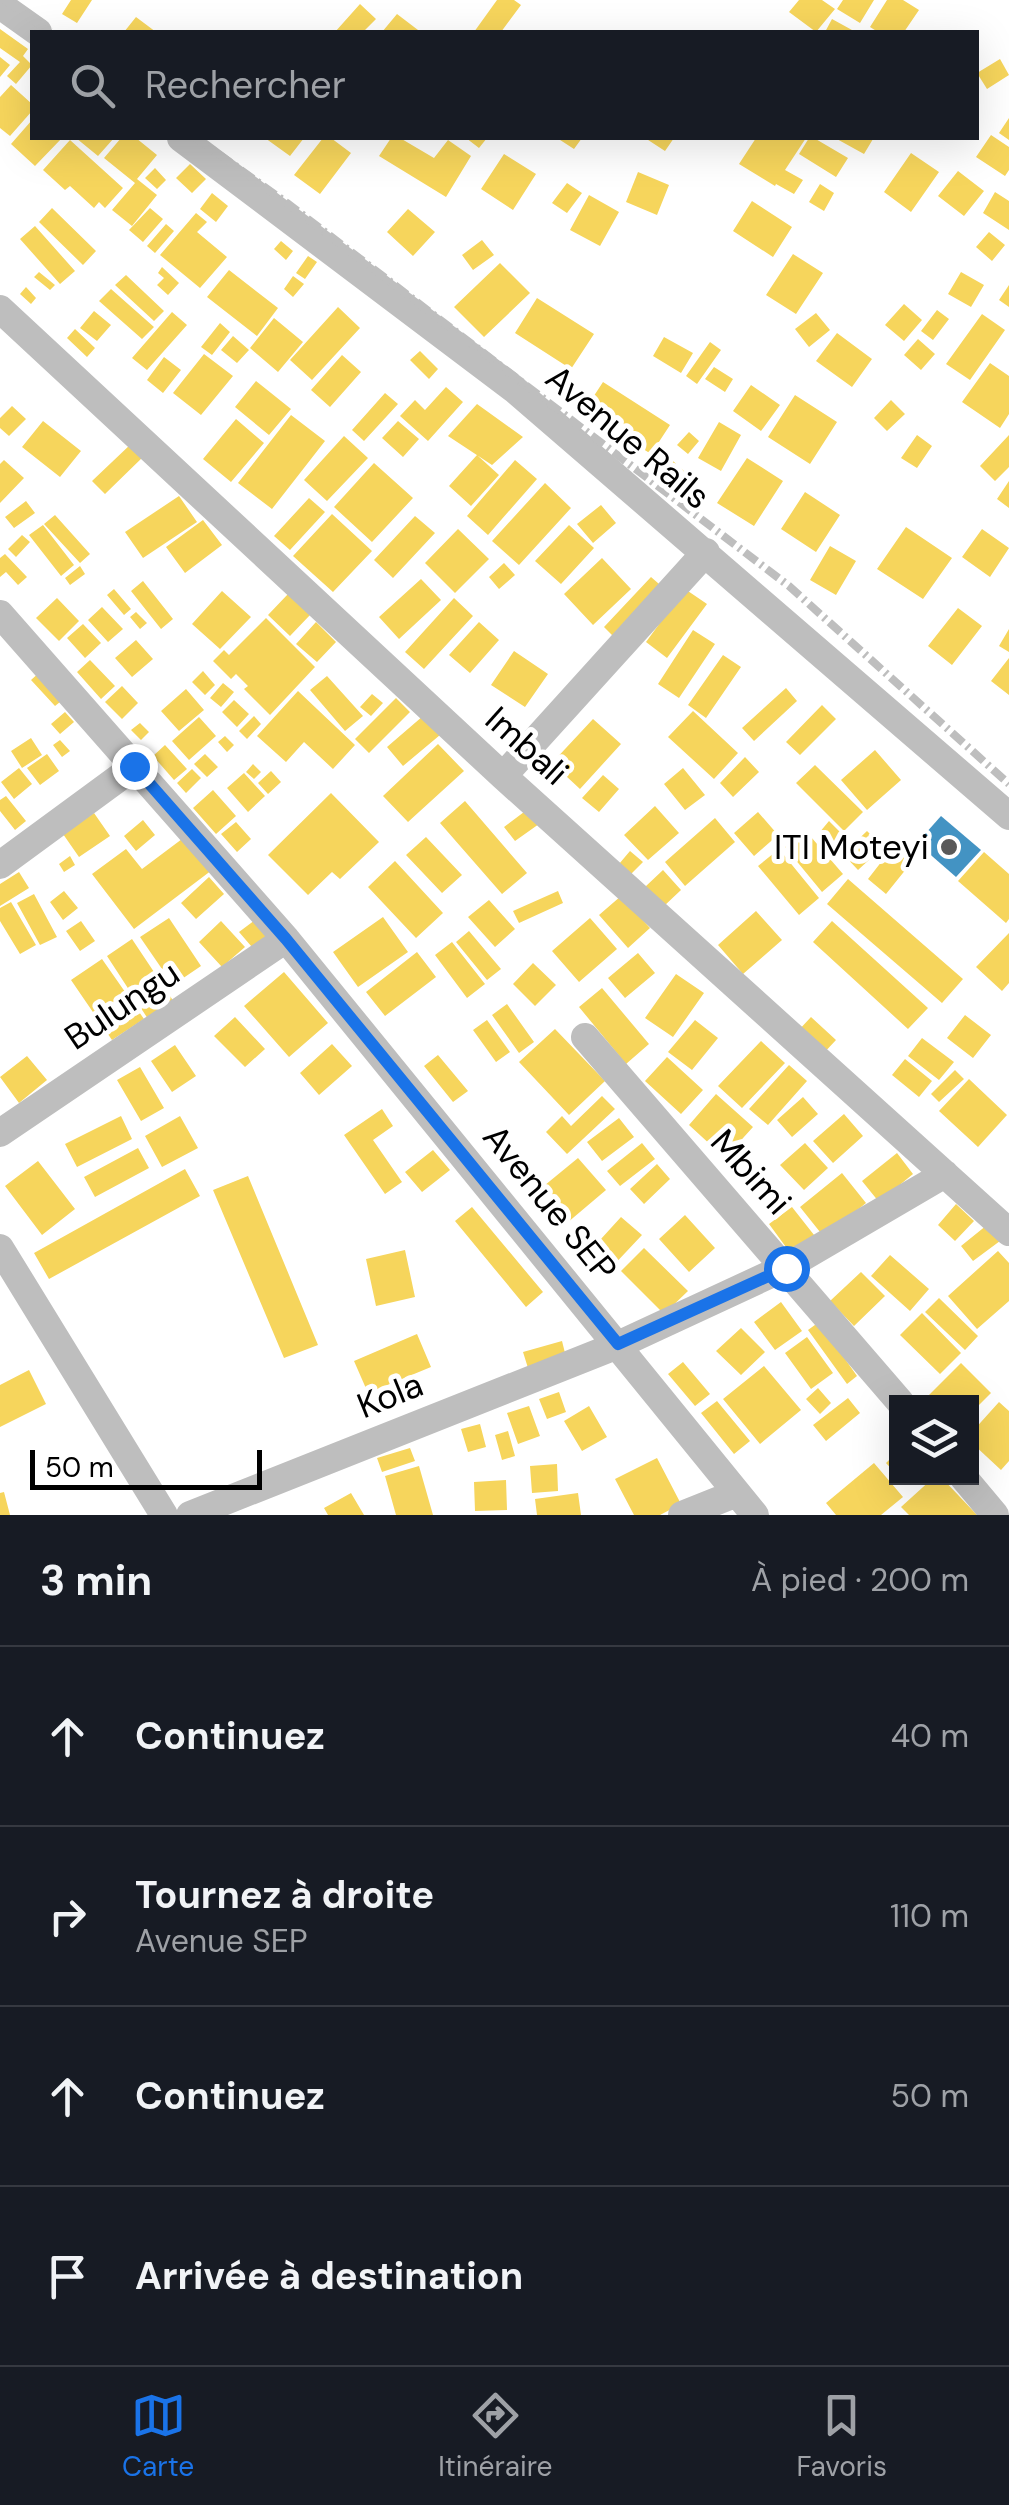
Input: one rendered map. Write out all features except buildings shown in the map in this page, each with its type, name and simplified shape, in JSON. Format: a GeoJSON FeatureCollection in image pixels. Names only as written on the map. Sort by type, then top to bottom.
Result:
{"type":"FeatureCollection","features":[{"type":"Feature","properties":{"kind":"street"},"geometry":{"type":"LineString","coordinates":[[0,5],[35,30]]}},
{"type":"Feature","properties":{"kind":"street","name":"Avenue Rails"},"geometry":{"type":"LineString","coordinates":[[184,140],[514,389],[1009,816]]}},
{"type":"Feature","properties":{"kind":"street","name":"Imbali"},"geometry":{"type":"LineString","coordinates":[[0,309],[503,776],[1009,1232]]}},
{"type":"Feature","properties":{"kind":"street"},"geometry":{"type":"LineString","coordinates":[[503,776],[706,552]]}},
{"type":"Feature","properties":{"kind":"street","name":"Avenue SEP"},"geometry":{"type":"LineString","coordinates":[[3,623],[286,939],[746,1504]]}},
{"type":"Feature","properties":{"kind":"street"},"geometry":{"type":"LineString","coordinates":[[0,865],[134,766]]}},
{"type":"Feature","properties":{"kind":"street","name":"Bulungu"},"geometry":{"type":"LineString","coordinates":[[0,1133],[286,939]]}},
{"type":"Feature","properties":{"kind":"street","name":"Mbimi"},"geometry":{"type":"LineString","coordinates":[[586,1037],[894,1395]]}},
{"type":"Feature","properties":{"kind":"street","name":"Kola"},"geometry":{"type":"LineString","coordinates":[[190,1515],[618,1344],[786,1268],[946,1174]]}},
{"type":"Feature","properties":{"kind":"street"},"geometry":{"type":"LineString","coordinates":[[0,1248],[164,1515]]}},
{"type":"Feature","properties":{"kind":"street"},"geometry":{"type":"LineString","coordinates":[[970,1485],[995,1515]]}},
{"type":"Feature","properties":{"kind":"street"},"geometry":{"type":"LineString","coordinates":[[682,1515],[746,1504]]}},
{"type":"Feature","properties":{"kind":"railway"},"geometry":{"type":"LineString","coordinates":[[5,0],[47,30]]}},
{"type":"Feature","properties":{"kind":"railway"},"geometry":{"type":"LineString","coordinates":[[199,140],[789,586],[1009,784]]}},
{"type":"Feature","properties":{"kind":"place","name":"ITI Moteyi"},"geometry":{"type":"Point","coordinates":[949,847]}},
{"type":"Feature","properties":{"kind":"route"},"geometry":{"type":"LineString","coordinates":[[134,766],[286,939],[618,1344],[786,1268]]}}]}
